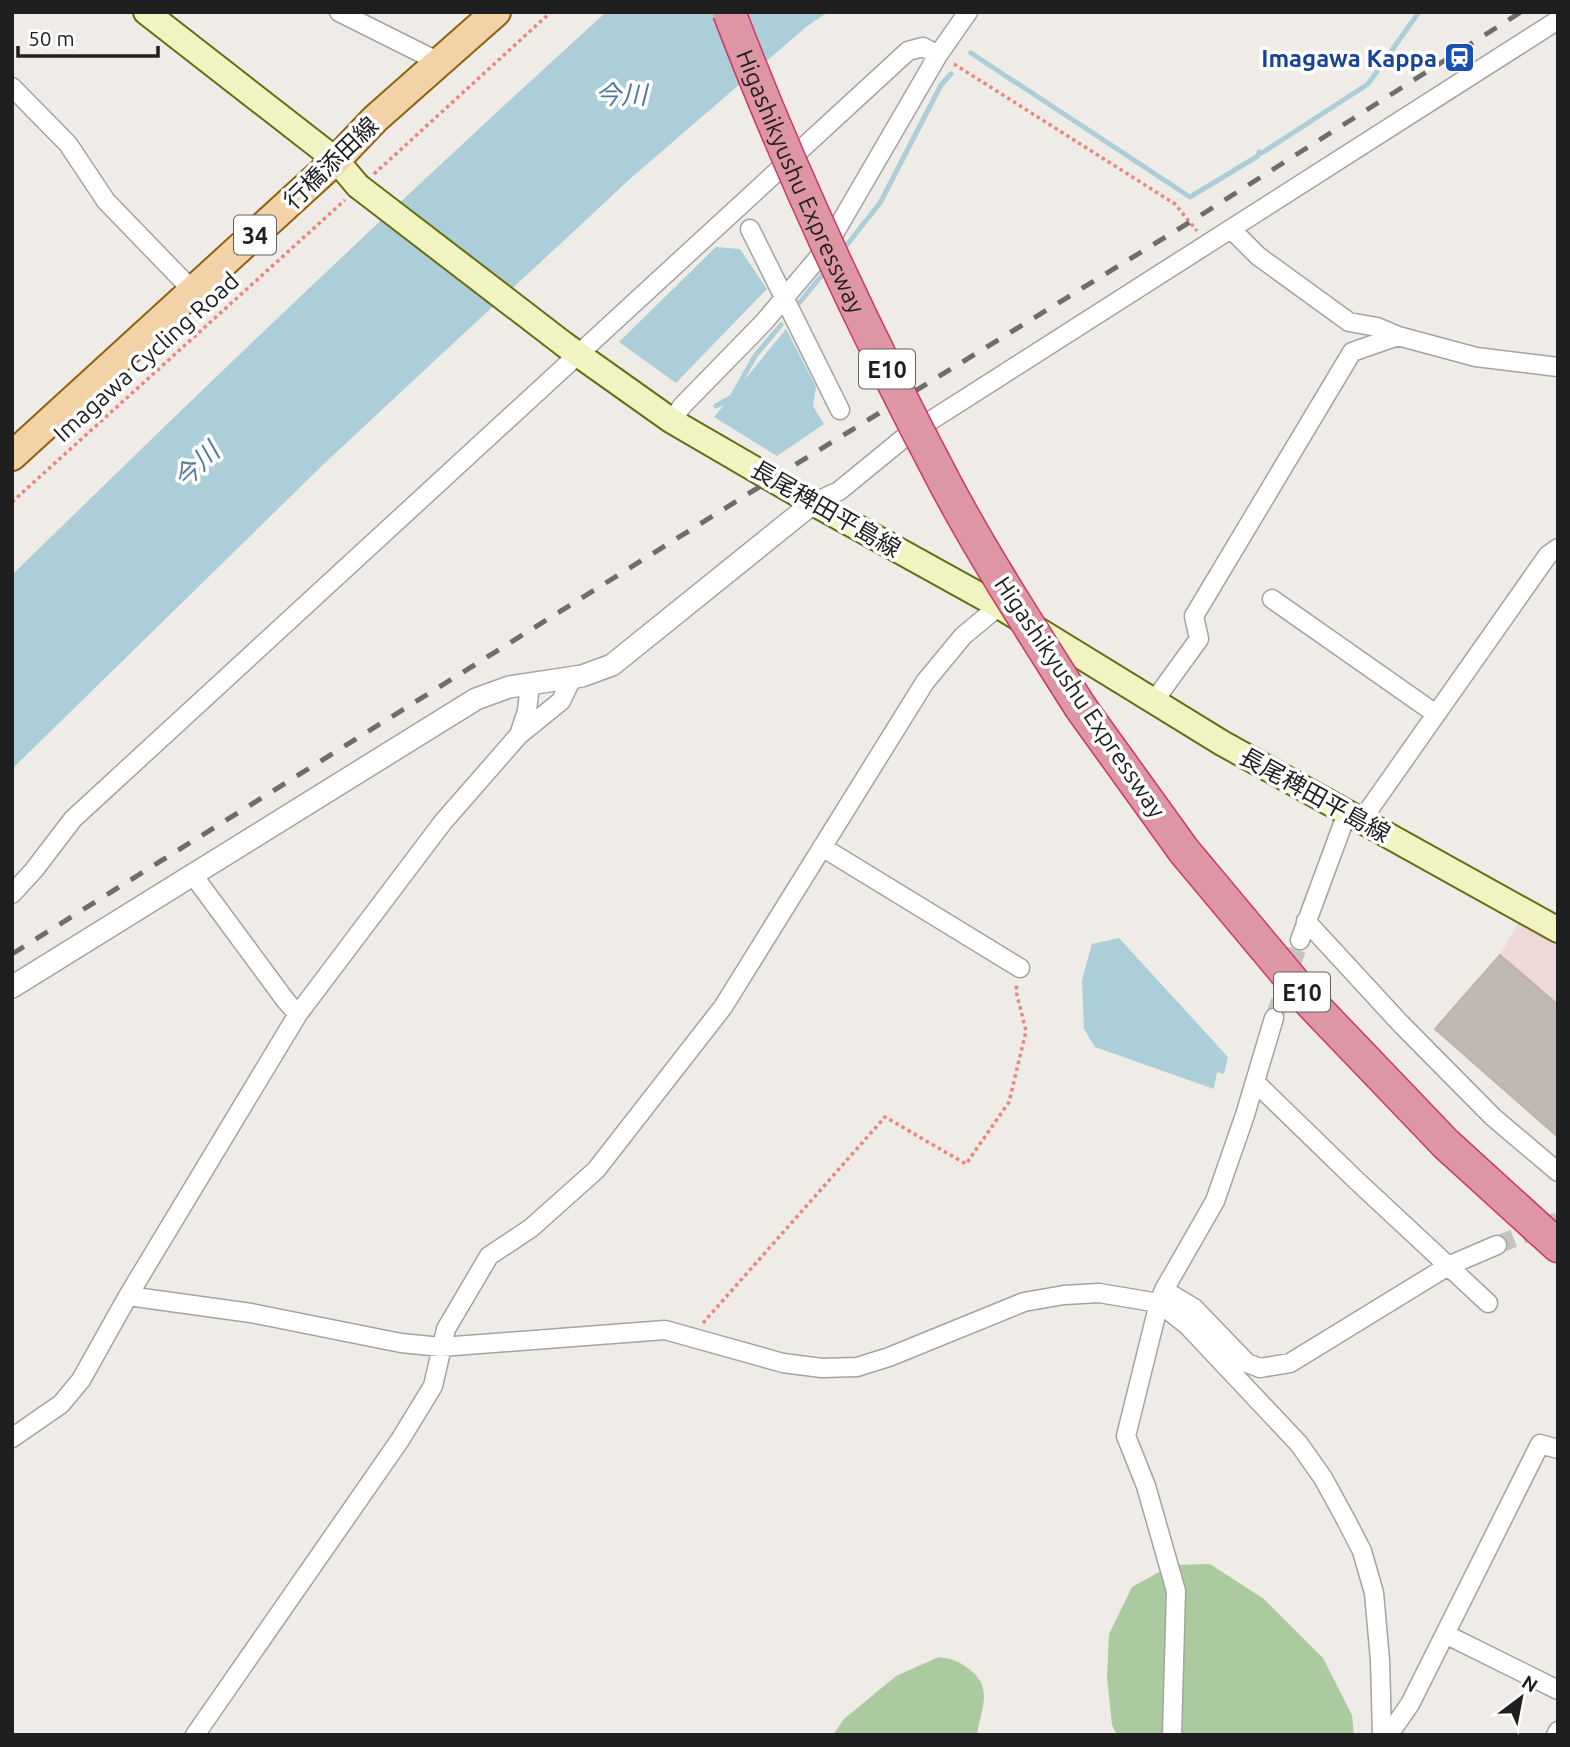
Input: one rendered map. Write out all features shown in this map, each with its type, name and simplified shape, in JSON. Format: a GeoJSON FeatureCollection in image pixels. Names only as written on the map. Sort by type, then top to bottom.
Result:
{"type":"FeatureCollection","features":[{"type":"Feature","properties":{"kind":"highway","name":"Higashikyushu Expressway"},"geometry":{"type":"LineString","coordinates":[[729,12],[855,308],[947,486],[1009,595],[1081,708],[1184,851],[1311,1003],[1446,1144],[1558,1246]]}},
{"type":"Feature","properties":{"kind":"main road","name":"長尾稗田平島線"},"geometry":{"type":"LineString","coordinates":[[146,12],[336,160],[360,186],[571,349],[672,421],[999,606],[1222,743],[1558,930]]}},
{"type":"Feature","properties":{"kind":"main road","name":"行橋添田線"},"geometry":{"type":"LineString","coordinates":[[12,456],[336,160],[375,119],[496,12]]}},
{"type":"Feature","properties":{"kind":"street"},"geometry":{"type":"LineString","coordinates":[[339,12],[439,62]]}},
{"type":"Feature","properties":{"kind":"street"},"geometry":{"type":"LineString","coordinates":[[672,421],[682,406],[824,251],[938,55],[968,12]]}},
{"type":"Feature","properties":{"kind":"street"},"geometry":{"type":"LineString","coordinates":[[12,987],[476,699],[509,687],[572,677],[612,665],[813,503],[839,491],[905,437],[1558,20]]}},
{"type":"Feature","properties":{"kind":"street"},"geometry":{"type":"LineString","coordinates":[[12,894],[73,819],[571,349],[908,51],[923,47],[938,55]]}},
{"type":"Feature","properties":{"kind":"street"},"geometry":{"type":"LineString","coordinates":[[12,87],[68,144],[106,201],[193,291]]}},
{"type":"Feature","properties":{"kind":"street"},"geometry":{"type":"LineString","coordinates":[[751,229],[840,410]]}},
{"type":"Feature","properties":{"kind":"street"},"geometry":{"type":"LineString","coordinates":[[1231,229],[1258,257],[1349,322],[1377,327],[1398,336],[1476,357],[1558,367]]}},
{"type":"Feature","properties":{"kind":"street"},"geometry":{"type":"LineString","coordinates":[[1154,701],[1199,639],[1194,616],[1352,352],[1398,336]]}},
{"type":"Feature","properties":{"kind":"street"},"geometry":{"type":"LineString","coordinates":[[1300,940],[1306,921],[1354,817],[1436,714],[1554,554]]}},
{"type":"Feature","properties":{"kind":"street"},"geometry":{"type":"LineString","coordinates":[[1272,599],[1436,714]]}},
{"type":"Feature","properties":{"kind":"street"},"geometry":{"type":"LineString","coordinates":[[195,1735],[400,1440],[433,1386],[446,1329],[489,1256],[531,1228],[596,1170],[723,1007],[925,682],[963,636],[999,606]]}},
{"type":"Feature","properties":{"kind":"street"},"geometry":{"type":"LineString","coordinates":[[12,1438],[61,1404],[75,1388],[298,1014],[443,822],[519,735],[561,701],[572,677]]}},
{"type":"Feature","properties":{"kind":"street"},"geometry":{"type":"LineString","coordinates":[[519,735],[527,711],[530,684]]}},
{"type":"Feature","properties":{"kind":"street"},"geometry":{"type":"LineString","coordinates":[[822,847],[1020,968]]}},
{"type":"Feature","properties":{"kind":"street"},"geometry":{"type":"LineString","coordinates":[[193,875],[298,1014]]}},
{"type":"Feature","properties":{"kind":"street"},"geometry":{"type":"LineString","coordinates":[[1306,921],[1401,1024],[1493,1117],[1558,1172]]}},
{"type":"Feature","properties":{"kind":"street"},"geometry":{"type":"LineString","coordinates":[[1172,1735],[1176,1591],[1146,1486],[1126,1436],[1162,1296],[1215,1201],[1275,1018]]}},
{"type":"Feature","properties":{"kind":"street"},"geometry":{"type":"LineString","coordinates":[[1255,1082],[1488,1303]]}},
{"type":"Feature","properties":{"kind":"street"},"geometry":{"type":"LineString","coordinates":[[128,1296],[251,1313],[401,1343],[441,1347],[665,1330],[783,1363],[822,1368],[857,1367],[923,1344],[1024,1302],[1064,1295],[1100,1293],[1162,1296],[1194,1308],[1247,1363],[1260,1368],[1290,1363],[1448,1265],[1497,1245]]}},
{"type":"Feature","properties":{"kind":"street"},"geometry":{"type":"LineString","coordinates":[[1162,1296],[1299,1444],[1346,1520],[1362,1551],[1374,1593],[1380,1660],[1392,1729]]}},
{"type":"Feature","properties":{"kind":"street"},"geometry":{"type":"LineString","coordinates":[[1392,1729],[1410,1704],[1540,1444],[1558,1449]]}},
{"type":"Feature","properties":{"kind":"street"},"geometry":{"type":"LineString","coordinates":[[1445,1634],[1558,1690]]}},
{"type":"Feature","properties":{"kind":"path","name":"Imagawa Cycling Road"},"geometry":{"type":"LineString","coordinates":[[12,502],[551,12]]}},
{"type":"Feature","properties":{"kind":"path"},"geometry":{"type":"LineString","coordinates":[[938,55],[1175,204],[1207,244]]}},
{"type":"Feature","properties":{"kind":"path"},"geometry":{"type":"LineString","coordinates":[[691,1337],[885,1117],[965,1164],[1009,1102],[1026,1031],[1016,991],[1020,968]]}},
{"type":"Feature","properties":{"kind":"shaded area"},"geometry":{"type":"Polygon","coordinates":[[[1520,920],[1558,941],[1558,1137],[1435,1029],[1500,955],[1520,920]]]}},
{"type":"Feature","properties":{"kind":"green space"},"geometry":{"type":"Polygon","coordinates":[[[1210,1564],[1264,1599],[1323,1658],[1352,1715],[1354,1735],[1117,1735],[1112,1725],[1107,1677],[1109,1634],[1132,1587],[1172,1565],[1210,1564]]]}},
{"type":"Feature","properties":{"kind":"green space"},"geometry":{"type":"Polygon","coordinates":[[[939,1657],[962,1664],[977,1676],[981,1684],[984,1699],[977,1735],[833,1735],[844,1719],[896,1676],[939,1657]]]}},
{"type":"Feature","properties":{"kind":"water","name":"今川"},"geometry":{"type":"Polygon","coordinates":[[[606,12],[828,12],[806,27],[631,178],[328,460],[12,769],[12,575],[306,291],[606,12]]]}},
{"type":"Feature","properties":{"kind":"water"},"geometry":{"type":"Polygon","coordinates":[[[716,247],[740,249],[767,289],[676,383],[619,342],[716,247]]]}},
{"type":"Feature","properties":{"kind":"water"},"geometry":{"type":"Polygon","coordinates":[[[786,329],[816,387],[813,406],[824,424],[777,456],[714,417],[786,329]]]}},
{"type":"Feature","properties":{"kind":"water"},"geometry":{"type":"Polygon","coordinates":[[[1119,938],[1228,1057],[1224,1074],[1217,1072],[1214,1089],[1095,1047],[1084,1029],[1082,980],[1092,944],[1119,938]]]}},
{"type":"Feature","properties":{"kind":"building"},"geometry":{"type":"Polygon","coordinates":[[[1500,955],[1558,1005],[1558,1137],[1435,1029],[1500,955]]]}},
{"type":"Feature","properties":{"kind":"waterway"},"geometry":{"type":"LineString","coordinates":[[971,53],[1190,197],[1368,84],[1419,12]]}},
{"type":"Feature","properties":{"kind":"waterway"},"geometry":{"type":"LineString","coordinates":[[842,251],[880,203],[941,85],[951,74]]}},
{"type":"Feature","properties":{"kind":"waterway"},"geometry":{"type":"LineString","coordinates":[[800,302],[827,269]]}},
{"type":"Feature","properties":{"kind":"waterway"},"geometry":{"type":"LineString","coordinates":[[716,406],[732,397],[755,356],[781,325]]}},
{"type":"Feature","properties":{"kind":"tunnel"},"geometry":{"type":"LineString","coordinates":[[1274,1018],[1300,940]]}},
{"type":"Feature","properties":{"kind":"tunnel"},"geometry":{"type":"LineString","coordinates":[[1497,1245],[1558,1221]]}},
{"type":"Feature","properties":{"kind":"railway"},"geometry":{"type":"LineString","coordinates":[[12,954],[772,479],[1190,222],[1521,12]]}},
{"type":"Feature","properties":{"kind":"place","name":"Imagawa Kappa"},"geometry":{"type":"Point","coordinates":[1460,58]}}]}
